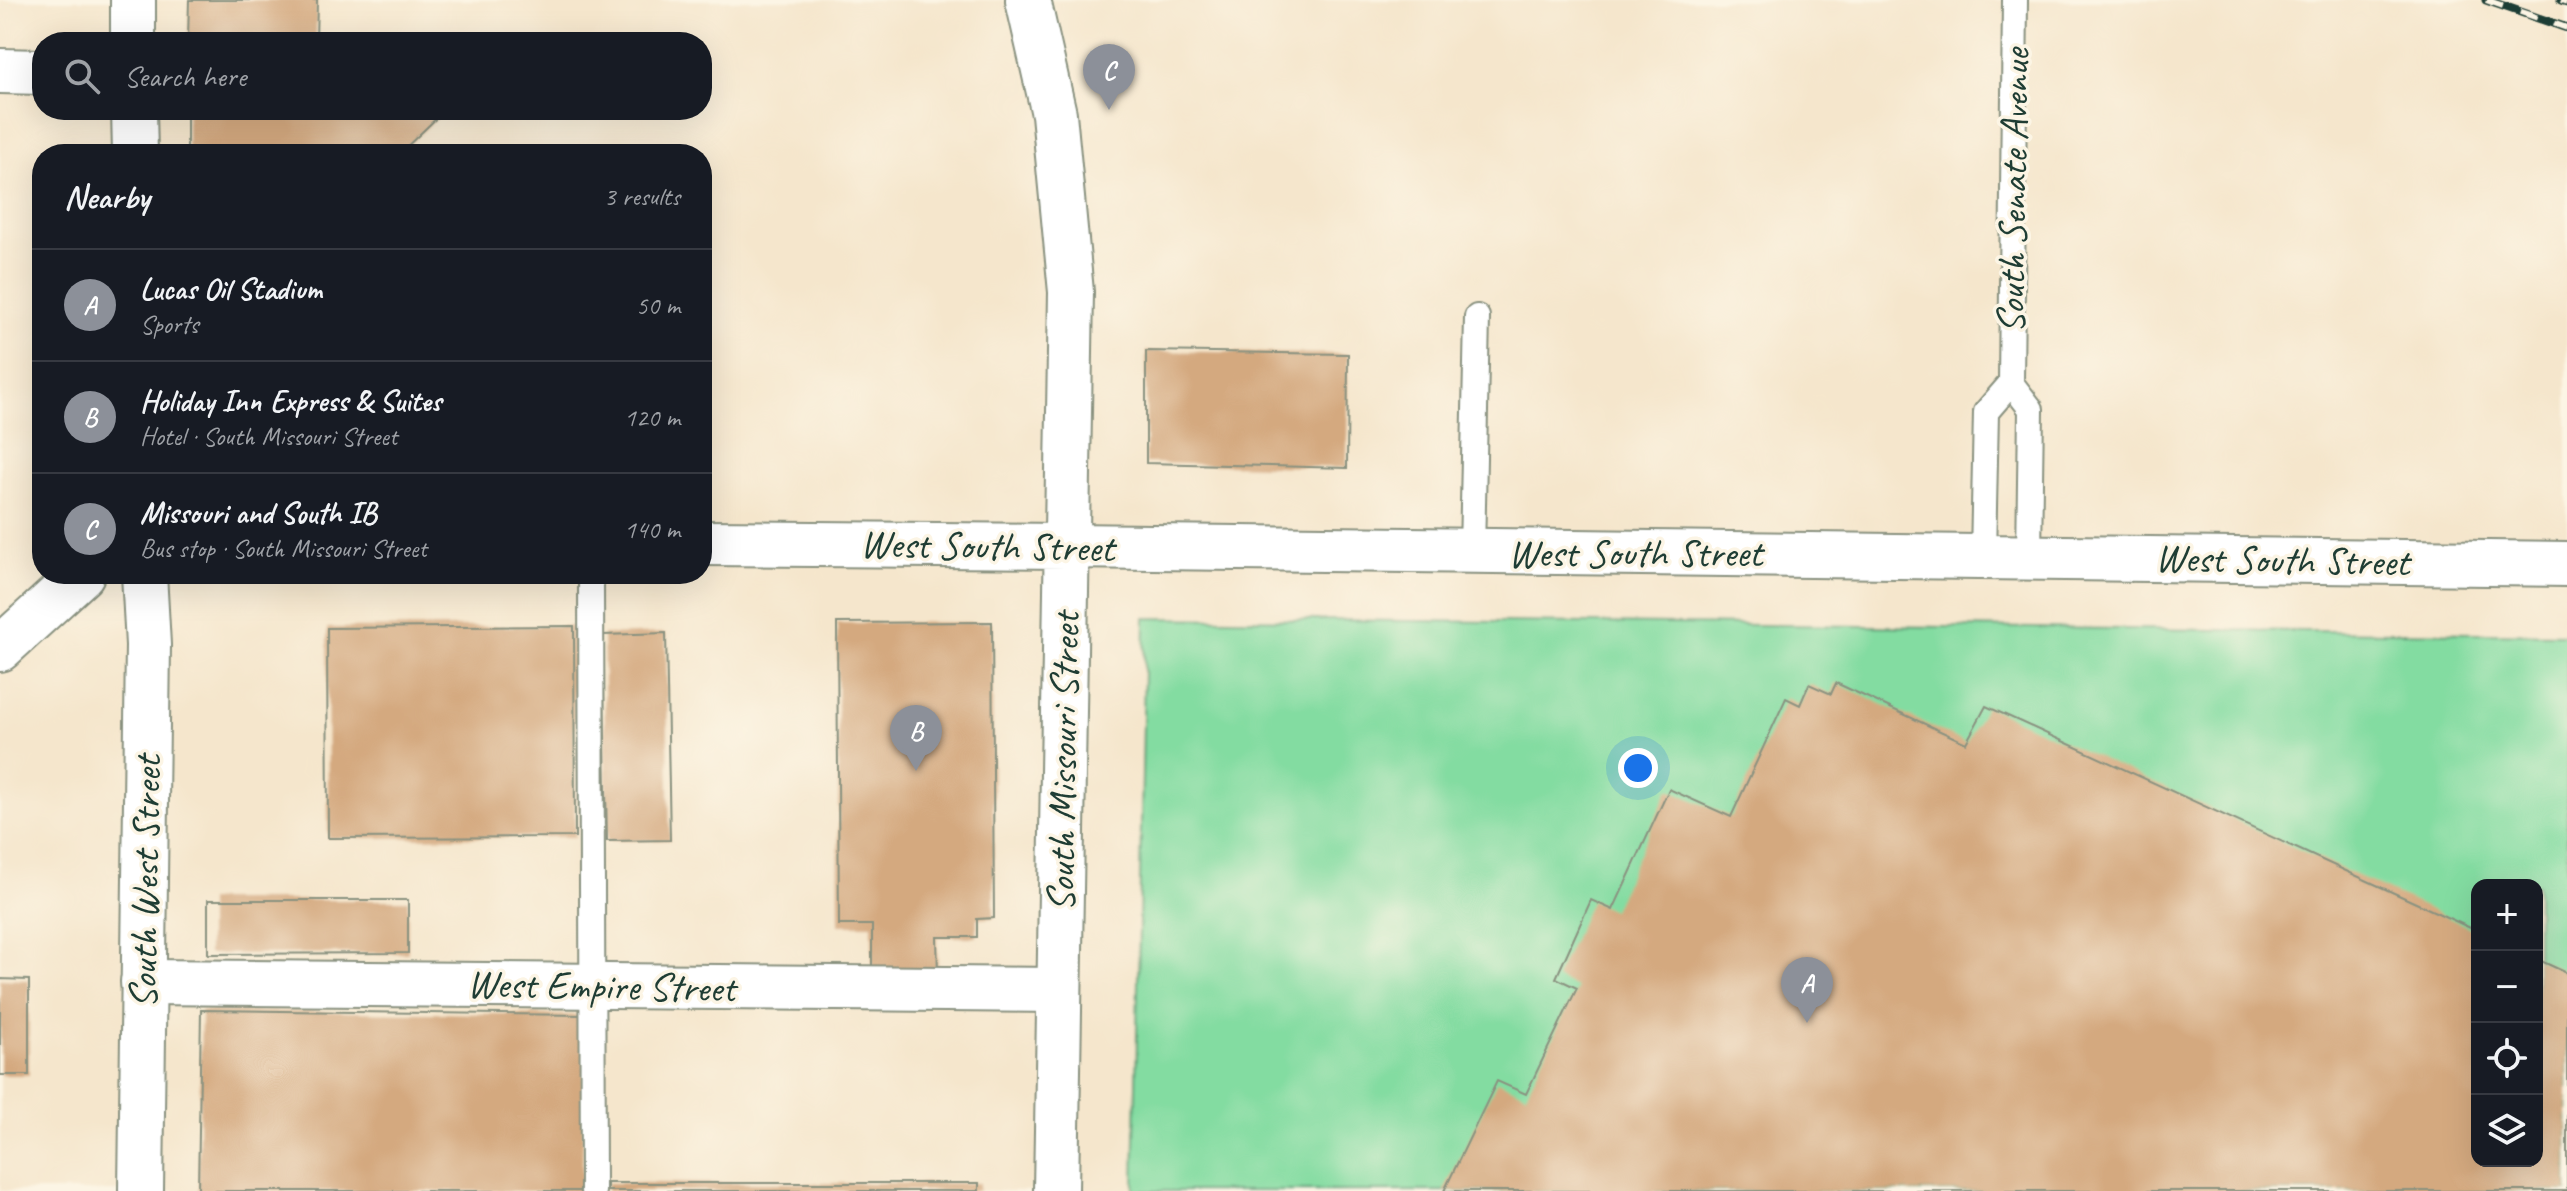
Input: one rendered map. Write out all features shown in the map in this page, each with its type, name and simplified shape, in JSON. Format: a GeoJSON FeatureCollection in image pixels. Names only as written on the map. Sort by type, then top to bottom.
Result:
{"type":"FeatureCollection","features":[{"type":"Feature","properties":{"kind":"main road"},"geometry":{"type":"LineString","coordinates":[[133,0],[133,32]]}},
{"type":"Feature","properties":{"kind":"main road","name":"South Missouri Street"},"geometry":{"type":"LineString","coordinates":[[1028,0],[1054,114],[1071,292],[1056,1191]]}},
{"type":"Feature","properties":{"kind":"main road"},"geometry":{"type":"LineString","coordinates":[[0,71],[32,72]]}},
{"type":"Feature","properties":{"kind":"main road"},"geometry":{"type":"LineString","coordinates":[[134,120],[135,144]]}},
{"type":"Feature","properties":{"kind":"main road","name":"West South Street"},"geometry":{"type":"LineString","coordinates":[[712,543],[2567,564]]}},
{"type":"Feature","properties":{"kind":"main road"},"geometry":{"type":"LineString","coordinates":[[0,649],[71,584]]}},
{"type":"Feature","properties":{"kind":"main road","name":"South West Street"},"geometry":{"type":"LineString","coordinates":[[141,1191],[148,645],[145,584]]}},
{"type":"Feature","properties":{"kind":"main road","name":"West Empire Street"},"geometry":{"type":"LineString","coordinates":[[143,982],[1059,990]]}},
{"type":"Feature","properties":{"kind":"lane","name":"South Senate Avenue"},"geometry":{"type":"LineString","coordinates":[[2015,0],[2011,383],[2031,409],[2029,556]]}},
{"type":"Feature","properties":{"kind":"lane"},"geometry":{"type":"LineString","coordinates":[[1472,552],[1477,317]]}},
{"type":"Feature","properties":{"kind":"lane","name":"South Senate Avenue"},"geometry":{"type":"LineString","coordinates":[[1983,556],[1986,412],[2011,383]]}},
{"type":"Feature","properties":{"kind":"lane"},"geometry":{"type":"LineString","coordinates":[[591,584],[593,1191]]}},
{"type":"Feature","properties":{"kind":"green space"},"geometry":{"type":"Polygon","coordinates":[[[1145,618],[2567,634],[2567,1191],[1134,1191],[1145,618]]]}},
{"type":"Feature","properties":{"kind":"building"},"geometry":{"type":"Polygon","coordinates":[[[189,0],[317,0],[316,32],[188,32],[189,0]]]}},
{"type":"Feature","properties":{"kind":"building"},"geometry":{"type":"Polygon","coordinates":[[[187,120],[435,120],[409,144],[187,144],[187,120]]]}},
{"type":"Feature","properties":{"kind":"building"},"geometry":{"type":"Polygon","coordinates":[[[1146,351],[1348,354],[1347,468],[1146,463],[1146,351]]]}},
{"type":"Feature","properties":{"kind":"building"},"geometry":{"type":"Polygon","coordinates":[[[992,622],[994,918],[977,919],[977,937],[937,937],[938,976],[872,976],[872,925],[839,925],[837,623],[992,622]]]}},
{"type":"Feature","properties":{"kind":"building"},"geometry":{"type":"Polygon","coordinates":[[[574,626],[575,837],[328,838],[327,628],[574,626]]]}},
{"type":"Feature","properties":{"kind":"building"},"geometry":{"type":"Polygon","coordinates":[[[666,633],[670,840],[607,841],[603,635],[666,633]]]}},
{"type":"Feature","properties":{"kind":"building"},"geometry":{"type":"Polygon","coordinates":[[[1836,683],[1966,743],[1986,706],[2471,928],[2471,1167],[2543,1167],[2543,962],[2567,973],[2567,1191],[1444,1191],[1497,1081],[1526,1094],[1577,988],[1556,978],[1591,900],[1613,910],[1669,789],[1731,817],[1786,698],[1800,705],[1809,684],[1831,694],[1836,683]]]}},
{"type":"Feature","properties":{"kind":"building"},"geometry":{"type":"Polygon","coordinates":[[[208,900],[408,900],[408,953],[208,954],[208,900]]]}},
{"type":"Feature","properties":{"kind":"building"},"geometry":{"type":"Polygon","coordinates":[[[0,979],[29,980],[29,1075],[0,1075],[0,979]]]}},
{"type":"Feature","properties":{"kind":"building"},"geometry":{"type":"Polygon","coordinates":[[[201,1010],[585,1015],[582,1191],[198,1191],[201,1010]]]}},
{"type":"Feature","properties":{"kind":"building"},"geometry":{"type":"Polygon","coordinates":[[[607,1183],[979,1183],[979,1191],[607,1191],[607,1183]]]}},
{"type":"Feature","properties":{"kind":"railway"},"geometry":{"type":"LineString","coordinates":[[2486,0],[2567,28]]}},
{"type":"Feature","properties":{"kind":"railway"},"geometry":{"type":"LineString","coordinates":[[2561,0],[2567,2]]}},
{"type":"Feature","properties":{"kind":"place","name":"Missouri and South IB"},"geometry":{"type":"Point","coordinates":[1109,110]}},
{"type":"Feature","properties":{"kind":"place","name":"Holiday Inn Express & Suites"},"geometry":{"type":"Point","coordinates":[916,771]}},
{"type":"Feature","properties":{"kind":"place","name":"Lucas Oil Stadium"},"geometry":{"type":"Point","coordinates":[1807,1023]}}]}
